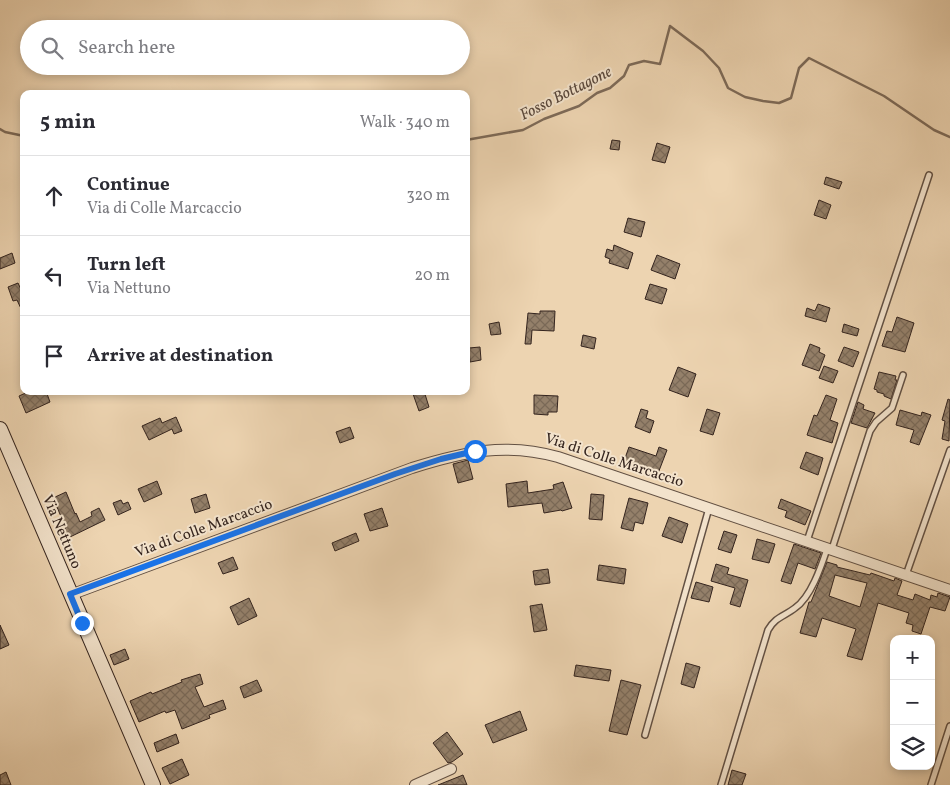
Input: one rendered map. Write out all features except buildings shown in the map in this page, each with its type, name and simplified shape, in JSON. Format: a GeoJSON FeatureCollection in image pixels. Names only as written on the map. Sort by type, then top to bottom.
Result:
{"type":"FeatureCollection","features":[{"type":"Feature","properties":{"kind":"main road","name":"Via Nettuno"},"geometry":{"type":"LineString","coordinates":[[0,429],[153,785]]}},
{"type":"Feature","properties":{"kind":"street","name":"Via di Colle Marcaccio"},"geometry":{"type":"LineString","coordinates":[[70,594],[412,468],[452,456],[485,450],[518,449],[553,455],[950,590]]}},
{"type":"Feature","properties":{"kind":"street"},"geometry":{"type":"LineString","coordinates":[[415,785],[451,769]]}},
{"type":"Feature","properties":{"kind":"lane"},"geometry":{"type":"LineString","coordinates":[[806,541],[930,175]]}},
{"type":"Feature","properties":{"kind":"lane"},"geometry":{"type":"LineString","coordinates":[[721,785],[768,630],[778,618],[795,608],[805,597],[829,549],[870,431],[894,405],[903,375]]}},
{"type":"Feature","properties":{"kind":"lane"},"geometry":{"type":"LineString","coordinates":[[906,575],[950,450]]}},
{"type":"Feature","properties":{"kind":"lane"},"geometry":{"type":"LineString","coordinates":[[645,734],[709,508]]}},
{"type":"Feature","properties":{"kind":"lane"},"geometry":{"type":"LineString","coordinates":[[931,785],[950,726]]}},
{"type":"Feature","properties":{"kind":"waterway","name":"Fosso Bottagone"},"geometry":{"type":"LineString","coordinates":[[470,139],[523,130],[544,119],[579,106],[597,93],[610,88],[624,76],[629,65],[644,61],[660,64],[670,26],[703,51],[719,68],[728,88],[745,97],[779,103],[791,98],[799,68],[809,58],[884,96],[934,130],[950,137]]}},
{"type":"Feature","properties":{"kind":"waterway","name":"Fosso Bottagone"},"geometry":{"type":"LineString","coordinates":[[0,129],[20,135]]}},
{"type":"Feature","properties":{"kind":"route"},"geometry":{"type":"LineString","coordinates":[[82,623],[70,594],[395,474],[441,459],[475,451]]}}]}
